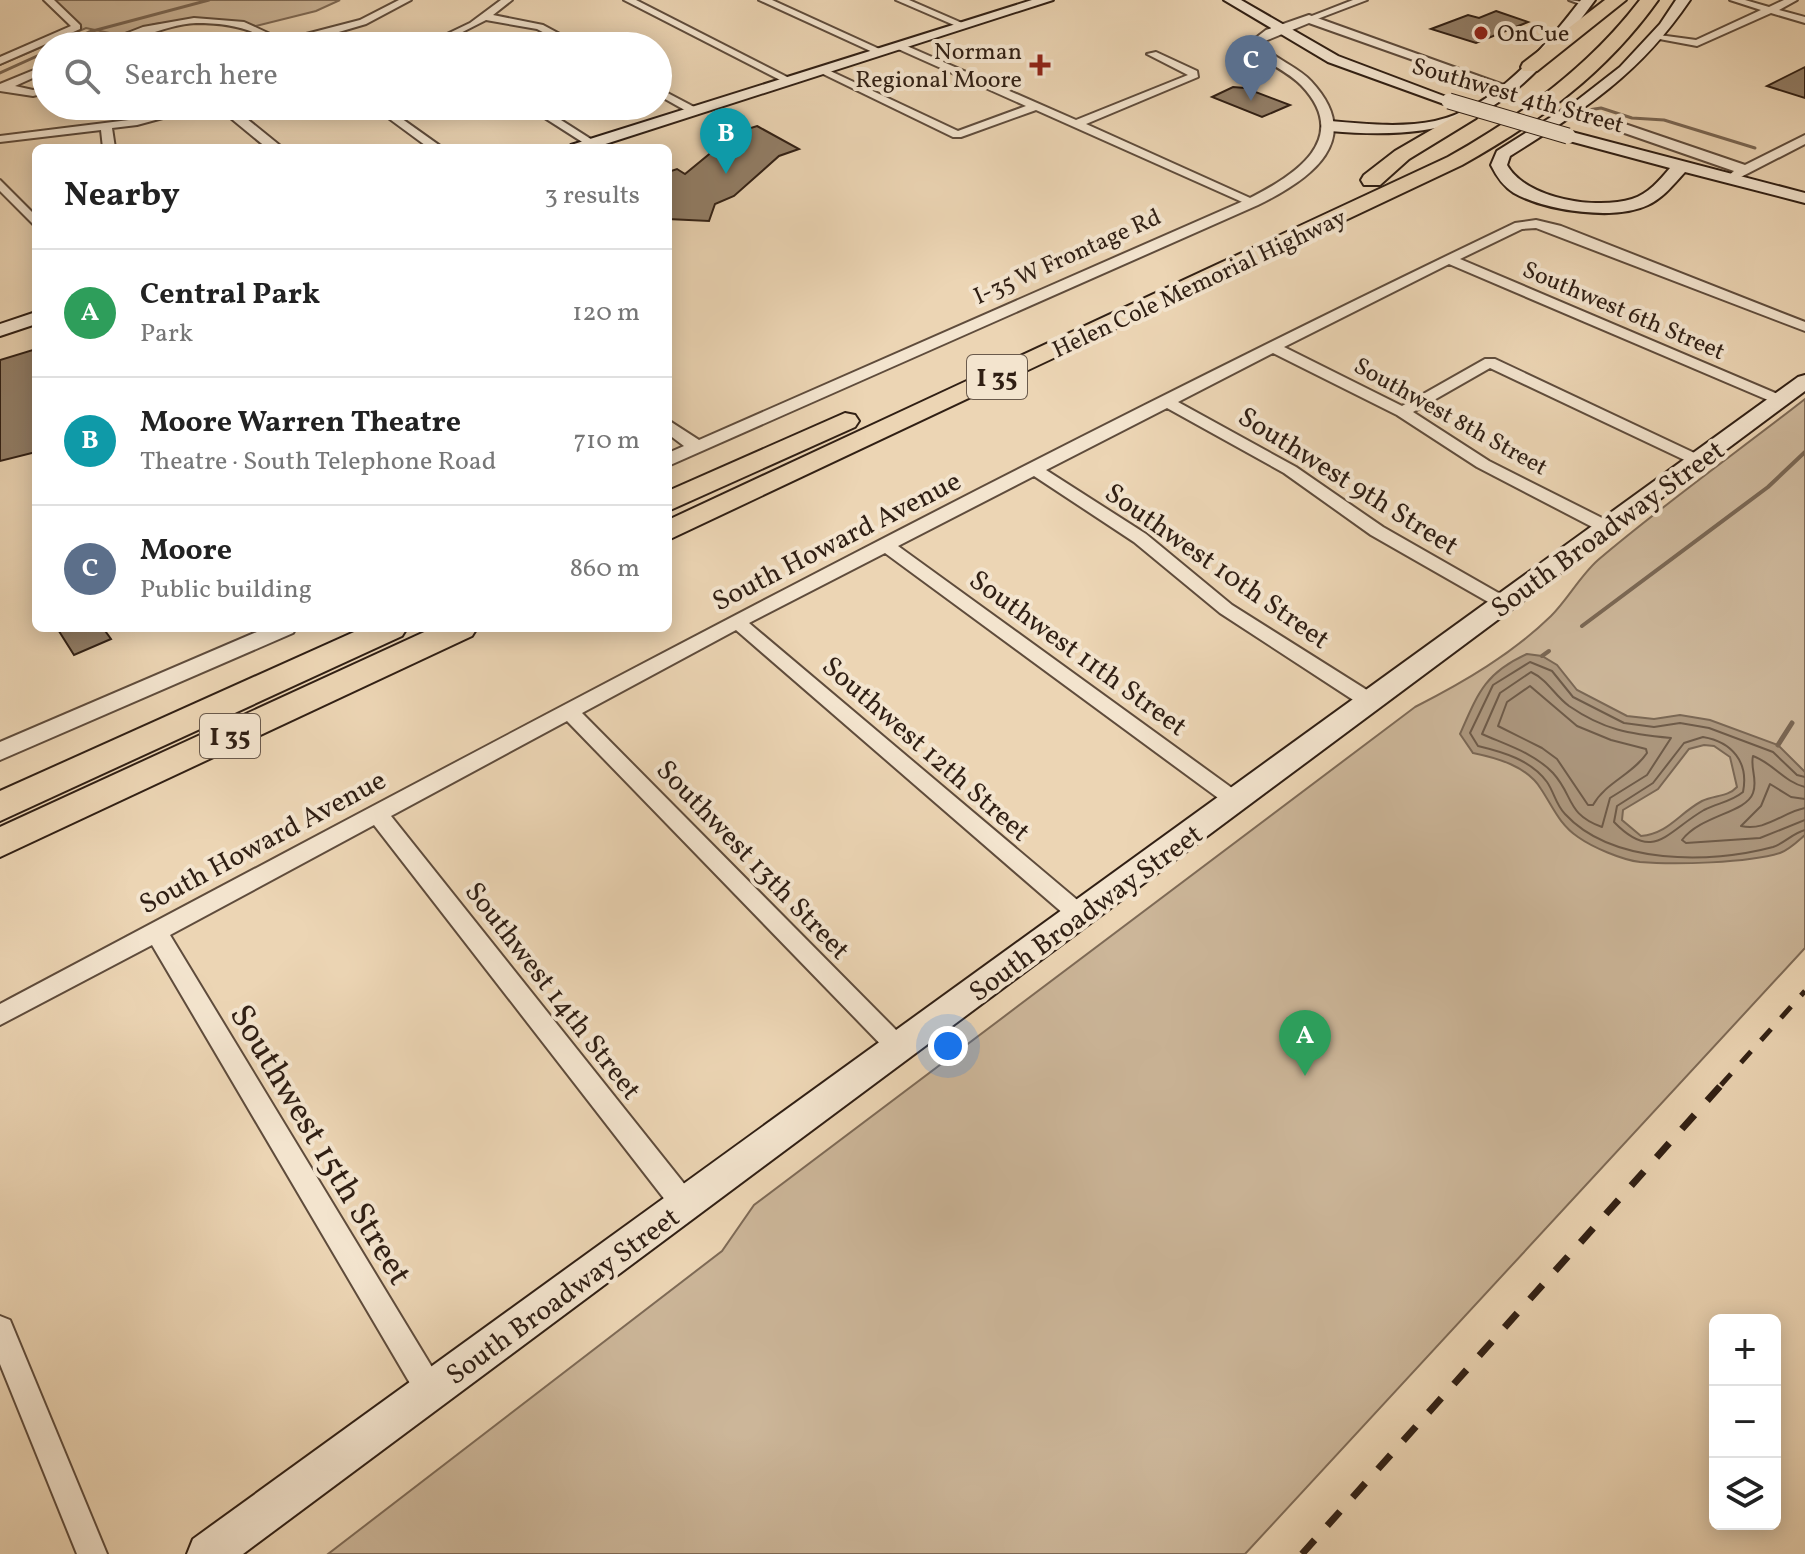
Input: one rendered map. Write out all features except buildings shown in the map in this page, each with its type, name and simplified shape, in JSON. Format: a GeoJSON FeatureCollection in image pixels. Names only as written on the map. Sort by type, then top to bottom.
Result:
{"type":"FeatureCollection","features":[{"type":"Feature","properties":{"kind":"highway","name":"Helen Cole Memorial Highway"},"geometry":{"type":"LineString","coordinates":[[672,500],[1372,180],[1481,124],[1597,32],[1619,0]]}},
{"type":"Feature","properties":{"kind":"highway","name":"Helen Cole Memorial Highway"},"geometry":{"type":"LineString","coordinates":[[672,529],[1427,176],[1506,133],[1563,93],[1618,41],[1649,0]]}},
{"type":"Feature","properties":{"kind":"highway"},"geometry":{"type":"LineString","coordinates":[[1608,85],[1625,53],[1618,41]]}},
{"type":"Feature","properties":{"kind":"highway"},"geometry":{"type":"LineString","coordinates":[[1372,180],[1402,155],[1469,114]]}},
{"type":"Feature","properties":{"kind":"highway"},"geometry":{"type":"LineString","coordinates":[[1327,223],[1413,197],[1503,154]]}},
{"type":"Feature","properties":{"kind":"highway","name":"I 35"},"geometry":{"type":"LineString","coordinates":[[0,807],[382,632]]}},
{"type":"Feature","properties":{"kind":"highway","name":"I 35"},"geometry":{"type":"LineString","coordinates":[[0,843],[452,632]]}},
{"type":"Feature","properties":{"kind":"main road"},"geometry":{"type":"LineString","coordinates":[[672,118],[1046,0]]}},
{"type":"Feature","properties":{"kind":"main road","name":"Southwest 4th Street"},"geometry":{"type":"LineString","coordinates":[[1231,0],[1295,39],[1352,67],[1449,101],[1680,167],[1805,198]]}},
{"type":"Feature","properties":{"kind":"main road"},"geometry":{"type":"LineString","coordinates":[[1680,167],[1647,199],[1628,205],[1593,207],[1557,202],[1517,187],[1500,170],[1503,154],[1572,110],[1640,59],[1659,38],[1683,0]]}},
{"type":"Feature","properties":{"kind":"main road"},"geometry":{"type":"LineString","coordinates":[[1330,126],[1411,128],[1469,114],[1506,88],[1538,78],[1583,1]]}},
{"type":"Feature","properties":{"kind":"main road"},"geometry":{"type":"LineString","coordinates":[[1262,38],[1295,39]]}},
{"type":"Feature","properties":{"kind":"main road"},"geometry":{"type":"LineString","coordinates":[[590,144],[666,120]]}},
{"type":"Feature","properties":{"kind":"main road"},"geometry":{"type":"LineString","coordinates":[[0,330],[32,319]]}},
{"type":"Feature","properties":{"kind":"main road","name":"South Broadway Street"},"geometry":{"type":"LineString","coordinates":[[208,1554],[1805,381]]}},
{"type":"Feature","properties":{"kind":"street"},"geometry":{"type":"LineString","coordinates":[[49,0],[77,27],[66,32]]}},
{"type":"Feature","properties":{"kind":"street"},"geometry":{"type":"LineString","coordinates":[[327,32],[363,22],[406,0]]}},
{"type":"Feature","properties":{"kind":"street"},"geometry":{"type":"LineString","coordinates":[[456,32],[487,17],[507,0]]}},
{"type":"Feature","properties":{"kind":"street"},"geometry":{"type":"LineString","coordinates":[[629,0],[790,81]]}},
{"type":"Feature","properties":{"kind":"street"},"geometry":{"type":"LineString","coordinates":[[764,0],[881,52]]}},
{"type":"Feature","properties":{"kind":"street"},"geometry":{"type":"LineString","coordinates":[[901,0],[964,26]]}},
{"type":"Feature","properties":{"kind":"street"},"geometry":{"type":"LineString","coordinates":[[1330,126],[1323,106],[1309,86],[1260,50],[1258,44],[1262,38],[1279,29],[1362,0]]}},
{"type":"Feature","properties":{"kind":"street"},"geometry":{"type":"LineString","coordinates":[[1735,0],[1805,20]]}},
{"type":"Feature","properties":{"kind":"street"},"geometry":{"type":"LineString","coordinates":[[1659,38],[1697,43],[1792,0]]}},
{"type":"Feature","properties":{"kind":"street"},"geometry":{"type":"LineString","coordinates":[[487,17],[540,27],[550,32]]}},
{"type":"Feature","properties":{"kind":"street"},"geometry":{"type":"LineString","coordinates":[[1309,19],[1506,88]]}},
{"type":"Feature","properties":{"kind":"street"},"geometry":{"type":"LineString","coordinates":[[137,32],[156,25],[184,21],[241,22],[264,32]]}},
{"type":"Feature","properties":{"kind":"street"},"geometry":{"type":"LineString","coordinates":[[900,46],[1253,202]]}},
{"type":"Feature","properties":{"kind":"street"},"geometry":{"type":"LineString","coordinates":[[0,61],[32,47]]}},
{"type":"Feature","properties":{"kind":"street"},"geometry":{"type":"LineString","coordinates":[[1076,124],[1193,76],[1184,66],[1152,54]]}},
{"type":"Feature","properties":{"kind":"street"},"geometry":{"type":"LineString","coordinates":[[822,71],[957,135],[1036,106]]}},
{"type":"Feature","properties":{"kind":"street"},"geometry":{"type":"LineString","coordinates":[[2,87],[32,74]]}},
{"type":"Feature","properties":{"kind":"street"},"geometry":{"type":"LineString","coordinates":[[23,78],[32,80]]}},
{"type":"Feature","properties":{"kind":"street"},"geometry":{"type":"LineString","coordinates":[[2,87],[32,93]]}},
{"type":"Feature","properties":{"kind":"street"},"geometry":{"type":"LineString","coordinates":[[672,99],[694,111]]}},
{"type":"Feature","properties":{"kind":"street"},"geometry":{"type":"LineString","coordinates":[[1572,110],[1746,170]]}},
{"type":"Feature","properties":{"kind":"street"},"geometry":{"type":"LineString","coordinates":[[0,139],[145,120]]}},
{"type":"Feature","properties":{"kind":"street"},"geometry":{"type":"LineString","coordinates":[[241,120],[271,144]]}},
{"type":"Feature","properties":{"kind":"street"},"geometry":{"type":"LineString","coordinates":[[397,120],[431,144]]}},
{"type":"Feature","properties":{"kind":"street"},"geometry":{"type":"LineString","coordinates":[[550,120],[581,144]]}},
{"type":"Feature","properties":{"kind":"street"},"geometry":{"type":"LineString","coordinates":[[106,126],[108,144]]}},
{"type":"Feature","properties":{"kind":"street","name":"I-35 W Frontage Rd"},"geometry":{"type":"LineString","coordinates":[[672,458],[1285,186],[1313,164],[1327,143],[1330,126]]}},
{"type":"Feature","properties":{"kind":"street"},"geometry":{"type":"LineString","coordinates":[[1730,179],[1803,142]]}},
{"type":"Feature","properties":{"kind":"street"},"geometry":{"type":"LineString","coordinates":[[0,184],[32,219]]}},
{"type":"Feature","properties":{"kind":"street","name":"South Howard Avenue"},"geometry":{"type":"LineString","coordinates":[[0,1015],[737,622],[1273,347],[1511,229],[1536,224],[1557,229],[1805,327]]}},
{"type":"Feature","properties":{"kind":"street","name":"Southwest 6th Street"},"geometry":{"type":"LineString","coordinates":[[1450,260],[1780,400]]}},
{"type":"Feature","properties":{"kind":"street","name":"Southwest 8th Street"},"geometry":{"type":"LineString","coordinates":[[1273,347],[1402,412],[1483,464],[1606,527]]}},
{"type":"Feature","properties":{"kind":"street"},"geometry":{"type":"LineString","coordinates":[[1402,412],[1490,362],[1699,461]]}},
{"type":"Feature","properties":{"kind":"street","name":"Southwest 9th Street"},"geometry":{"type":"LineString","coordinates":[[1168,402],[1290,470],[1377,531],[1503,603]]}},
{"type":"Feature","properties":{"kind":"street"},"geometry":{"type":"LineString","coordinates":[[672,428],[697,447]]}},
{"type":"Feature","properties":{"kind":"street","name":"Southwest 10th Street"},"geometry":{"type":"LineString","coordinates":[[1035,470],[1140,538],[1226,609],[1371,702]]}},
{"type":"Feature","properties":{"kind":"street","name":"Southwest 11th Street"},"geometry":{"type":"LineString","coordinates":[[888,547],[1236,801]]}},
{"type":"Feature","properties":{"kind":"street","name":"Southwest 12th Street"},"geometry":{"type":"LineString","coordinates":[[737,622],[1080,915]]}},
{"type":"Feature","properties":{"kind":"street"},"geometry":{"type":"LineString","coordinates":[[0,752],[276,632]]}},
{"type":"Feature","properties":{"kind":"street","name":"Southwest 13th Street"},"geometry":{"type":"LineString","coordinates":[[568,710],[899,1048]]}},
{"type":"Feature","properties":{"kind":"street","name":"Southwest 14th Street"},"geometry":{"type":"LineString","coordinates":[[376,812],[685,1205]]}},
{"type":"Feature","properties":{"kind":"street","name":"Southwest 15th Street"},"geometry":{"type":"LineString","coordinates":[[155,930],[431,1392]]}},
{"type":"Feature","properties":{"kind":"street"},"geometry":{"type":"LineString","coordinates":[[0,1330],[92,1554]]}},
{"type":"Feature","properties":{"kind":"shaded area"},"geometry":{"type":"Polygon","coordinates":[[[54,0],[340,0],[316,11],[256,26],[195,19],[155,24],[129,32],[86,28],[69,32],[81,27],[54,0]]]}},
{"type":"Feature","properties":{"kind":"shaded area"},"geometry":{"type":"Polygon","coordinates":[[[32,47],[32,51],[0,65],[0,60],[32,47]]]}},
{"type":"Feature","properties":{"kind":"shaded area"},"geometry":{"type":"Polygon","coordinates":[[[1805,399],[1805,948],[1245,1554],[328,1554],[722,1251],[754,1205],[1415,707],[1469,677],[1520,643],[1551,616],[1598,560],[1805,399]]]}},
{"type":"Feature","properties":{"kind":"water"},"geometry":{"type":"Polygon","coordinates":[[[1527,654],[1542,656],[1557,665],[1577,690],[1627,716],[1654,719],[1680,715],[1710,720],[1778,745],[1805,772],[1805,835],[1780,853],[1749,859],[1691,863],[1633,861],[1584,841],[1566,827],[1528,774],[1501,761],[1473,753],[1460,734],[1484,686],[1513,661],[1527,654]],[[1714,746],[1689,749],[1658,789],[1623,810],[1622,820],[1641,836],[1651,834],[1702,801],[1737,787],[1730,757],[1714,746]]]}},
{"type":"Feature","properties":{"kind":"waterway"},"geometry":{"type":"LineString","coordinates":[[89,32],[209,0]]}},
{"type":"Feature","properties":{"kind":"waterway"},"geometry":{"type":"LineString","coordinates":[[0,73],[32,58]]}},
{"type":"Feature","properties":{"kind":"waterway"},"geometry":{"type":"LineString","coordinates":[[1588,110],[1601,108],[1632,118],[1664,120],[1755,148]]}},
{"type":"Feature","properties":{"kind":"waterway"},"geometry":{"type":"LineString","coordinates":[[1582,626],[1768,487],[1805,452]]}},
{"type":"Feature","properties":{"kind":"waterway"},"geometry":{"type":"LineString","coordinates":[[1542,656],[1549,651]]}},
{"type":"Feature","properties":{"kind":"waterway"},"geometry":{"type":"LineString","coordinates":[[1778,745],[1792,723]]}},
{"type":"Feature","properties":{"kind":"railway"},"geometry":{"type":"LineString","coordinates":[[1721,1085],[1805,991]]}},
{"type":"Feature","properties":{"kind":"railway"},"geometry":{"type":"LineString","coordinates":[[1302,1554],[1723,1083]]}},
{"type":"Feature","properties":{"kind":"place","name":"OnCue"},"geometry":{"type":"Point","coordinates":[1481,33]}},
{"type":"Feature","properties":{"kind":"place","name":"Norman Regional Moore"},"geometry":{"type":"Point","coordinates":[1040,65]}},
{"type":"Feature","properties":{"kind":"place","name":"Moore"},"geometry":{"type":"Point","coordinates":[1251,101]}},
{"type":"Feature","properties":{"kind":"place","name":"Moore Warren Theatre"},"geometry":{"type":"Point","coordinates":[726,174]}},
{"type":"Feature","properties":{"kind":"place","name":"Central Park"},"geometry":{"type":"Point","coordinates":[1305,1076]}}]}
